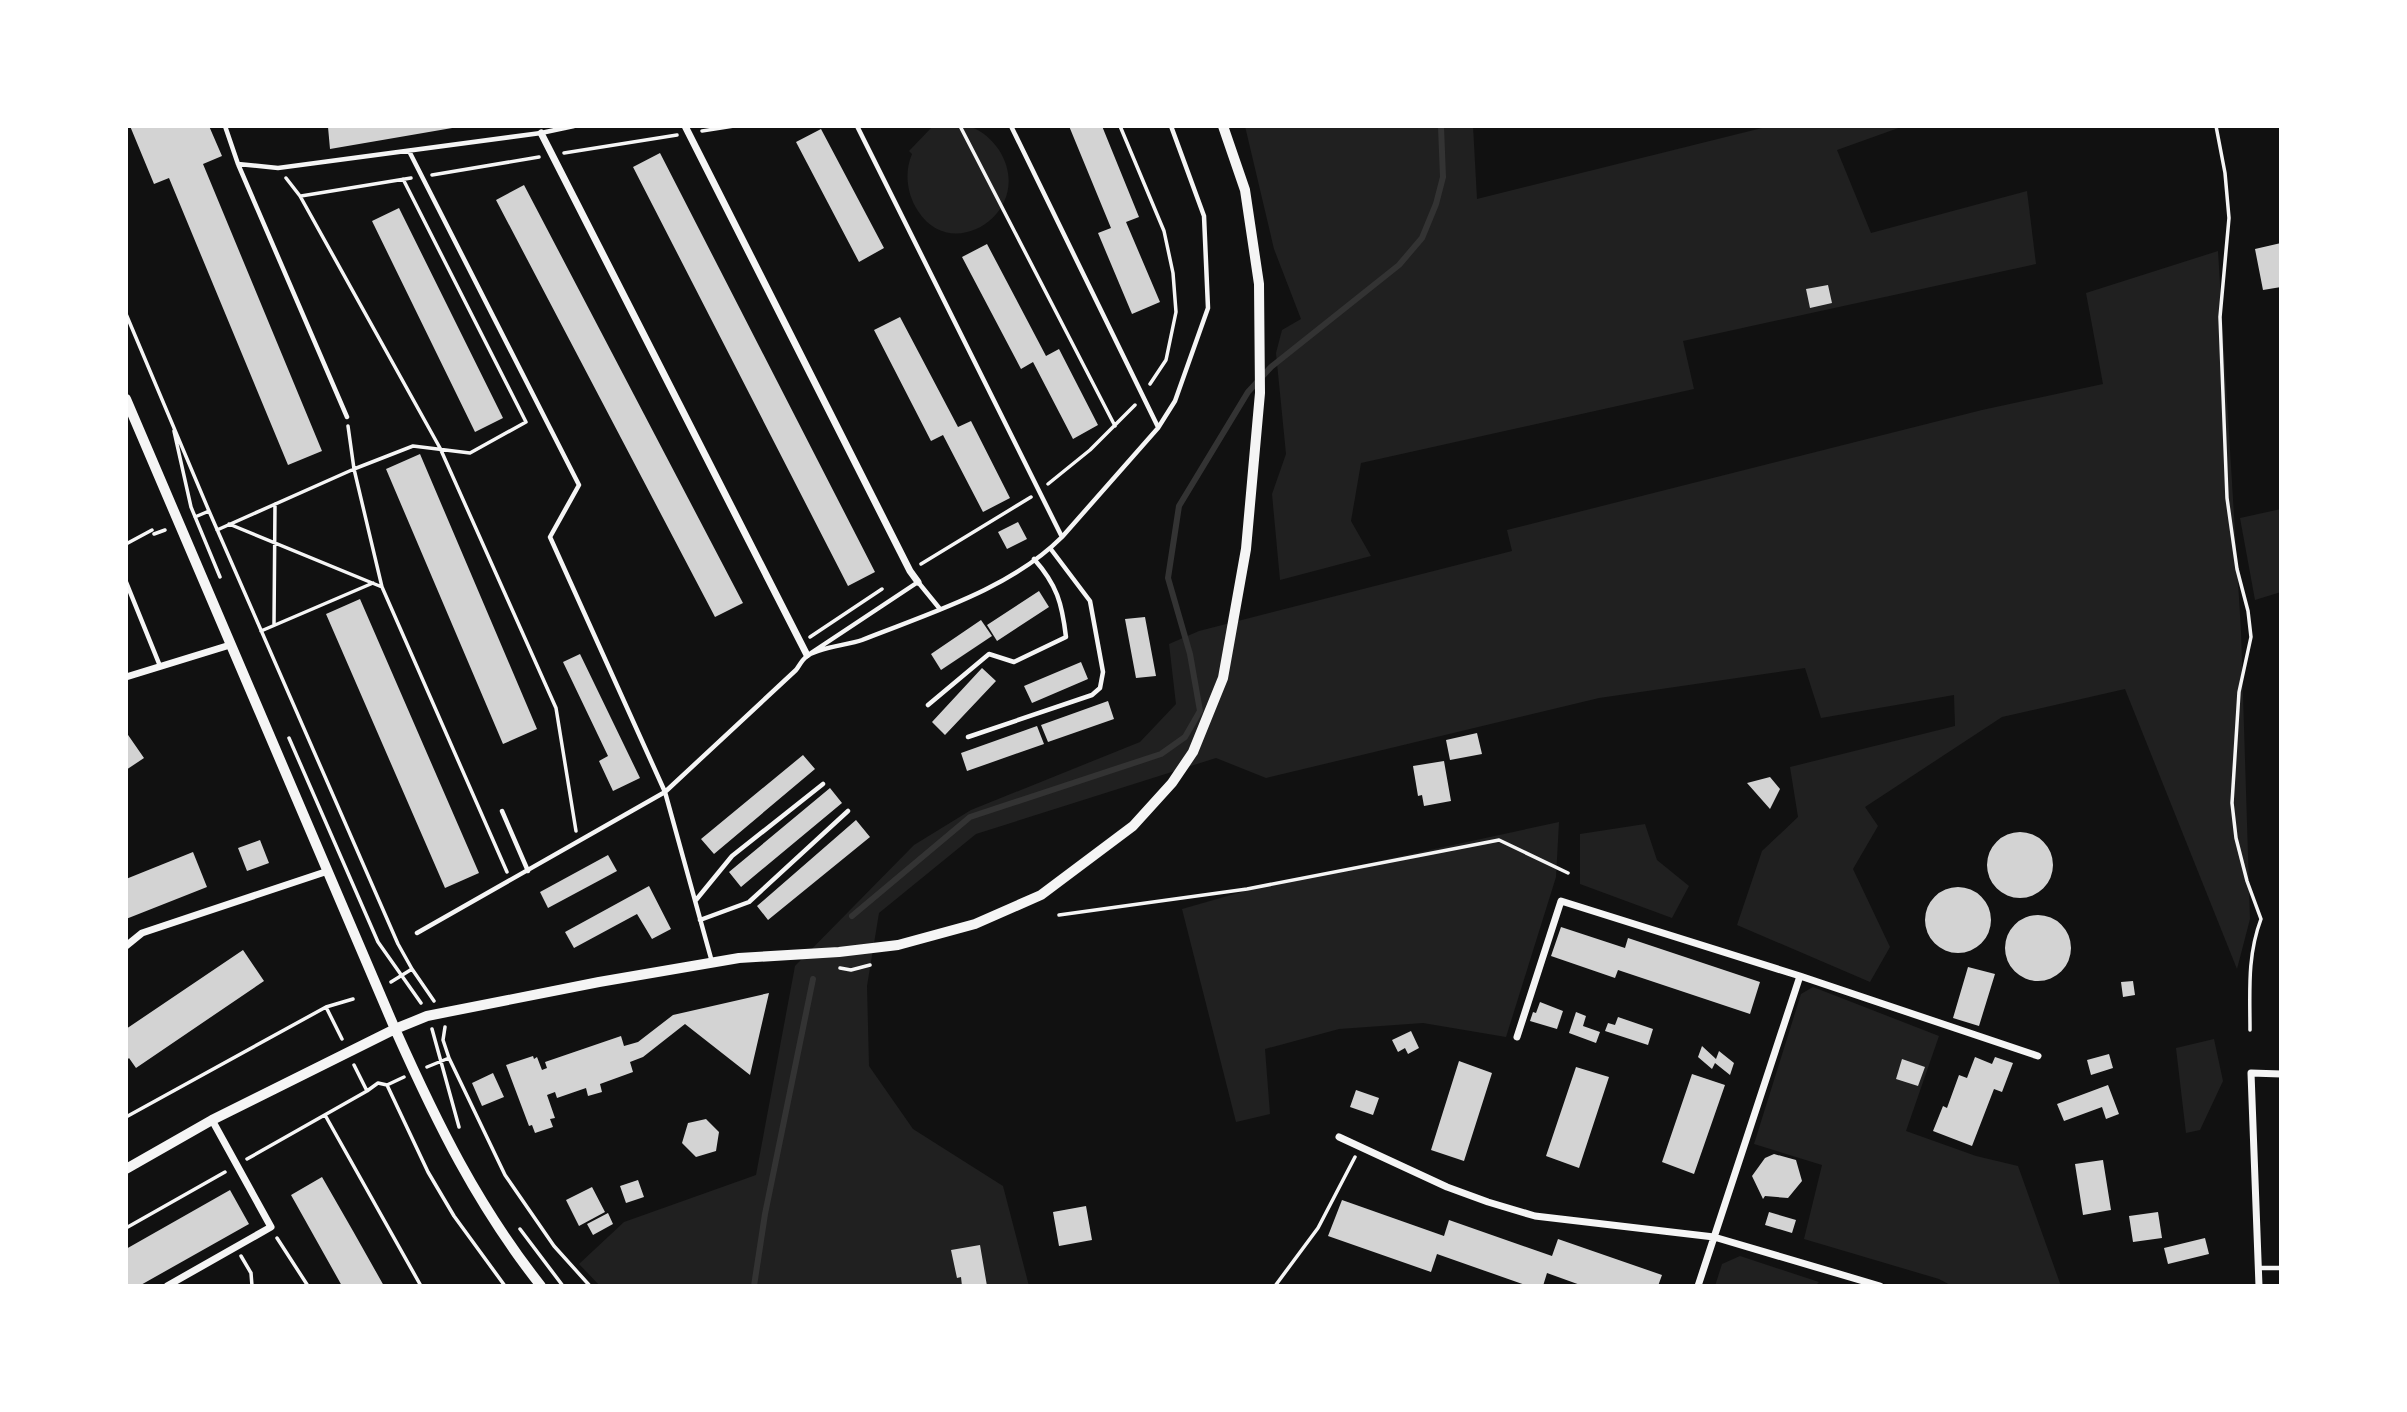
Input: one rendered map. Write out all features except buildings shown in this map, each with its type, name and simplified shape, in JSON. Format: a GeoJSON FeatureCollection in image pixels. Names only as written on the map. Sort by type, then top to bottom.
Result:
{"type":"FeatureCollection","features":[{"type":"Feature","properties":{"kind":"street"},"geometry":{"type":"LineString","coordinates":[[126,1169],[212,1121],[348,1052],[395,1029],[439,1013],[739,958],[839,952],[898,944],[975,923],[1041,895],[1133,826],[1172,783],[1193,752],[1223,678],[1246,549],[1260,393],[1259,284],[1245,190],[1223,126]]}},
{"type":"Feature","properties":{"kind":"street"},"geometry":{"type":"LineString","coordinates":[[687,130],[918,583]]}},
{"type":"Feature","properties":{"kind":"street"},"geometry":{"type":"LineString","coordinates":[[541,133],[807,655]]}},
{"type":"Feature","properties":{"kind":"street"},"geometry":{"type":"LineString","coordinates":[[126,399],[438,1124],[473,1190],[498,1229],[541,1286]]}},
{"type":"Feature","properties":{"kind":"street"},"geometry":{"type":"LineString","coordinates":[[126,677],[230,645]]}},
{"type":"Feature","properties":{"kind":"street"},"geometry":{"type":"LineString","coordinates":[[126,947],[142,933],[328,871]]}},
{"type":"Feature","properties":{"kind":"street"},"geometry":{"type":"LineString","coordinates":[[1517,1037],[1561,901],[1800,976],[2038,1056]]}},
{"type":"Feature","properties":{"kind":"street"},"geometry":{"type":"LineString","coordinates":[[1698,1286],[1800,976]]}},
{"type":"Feature","properties":{"kind":"street"},"geometry":{"type":"LineString","coordinates":[[2259,1286],[2251,1073],[2281,1074]]}},
{"type":"Feature","properties":{"kind":"street"},"geometry":{"type":"LineString","coordinates":[[167,1286],[271,1227],[212,1121]]}},
{"type":"Feature","properties":{"kind":"street"},"geometry":{"type":"LineString","coordinates":[[1339,1137],[1447,1187],[1535,1216],[1714,1237],[1880,1286]]}},
{"type":"Feature","properties":{"kind":"lane"},"geometry":{"type":"LineString","coordinates":[[225,126],[238,164],[346,417]]}},
{"type":"Feature","properties":{"kind":"lane"},"geometry":{"type":"LineString","coordinates":[[238,164],[278,168],[541,133],[574,126]]}},
{"type":"Feature","properties":{"kind":"lane"},"geometry":{"type":"LineString","coordinates":[[857,126],[1062,537]]}},
{"type":"Feature","properties":{"kind":"lane"},"geometry":{"type":"LineString","coordinates":[[1011,126],[1158,428]]}},
{"type":"Feature","properties":{"kind":"lane"},"geometry":{"type":"LineString","coordinates":[[807,655],[855,643],[1001,581],[1062,537],[1158,428],[1175,401],[1208,308],[1205,216],[1171,126]]}},
{"type":"Feature","properties":{"kind":"lane"},"geometry":{"type":"LineString","coordinates":[[409,150],[579,485],[550,537],[665,792],[712,963]]}},
{"type":"Feature","properties":{"kind":"lane"},"geometry":{"type":"LineString","coordinates":[[968,737],[1092,695],[1100,688],[1103,672],[1090,601],[1049,548]]}},
{"type":"Feature","properties":{"kind":"lane"},"geometry":{"type":"LineString","coordinates":[[928,705],[989,654],[1014,662],[1066,637],[1063,611],[1050,578],[1034,559]]}},
{"type":"Feature","properties":{"kind":"lane"},"geometry":{"type":"LineString","coordinates":[[126,582],[160,667]]}},
{"type":"Feature","properties":{"kind":"lane"},"geometry":{"type":"LineString","coordinates":[[417,933],[665,792],[796,670],[807,655],[918,583],[940,609]]}},
{"type":"Feature","properties":{"kind":"lane"},"geometry":{"type":"LineString","coordinates":[[696,901],[732,856],[823,784]]}},
{"type":"Feature","properties":{"kind":"lane"},"geometry":{"type":"LineString","coordinates":[[502,811],[528,871]]}},
{"type":"Feature","properties":{"kind":"lane"},"geometry":{"type":"LineString","coordinates":[[700,920],[749,902],[848,811]]}},
{"type":"Feature","properties":{"kind":"lane"},"geometry":{"type":"LineString","coordinates":[[2258,1268],[2281,1268]]}},
{"type":"Feature","properties":{"kind":"path"},"geometry":{"type":"LineString","coordinates":[[300,196],[553,155],[687,130],[734,126]]}},
{"type":"Feature","properties":{"kind":"path"},"geometry":{"type":"LineString","coordinates":[[960,126],[1115,426]]}},
{"type":"Feature","properties":{"kind":"path"},"geometry":{"type":"LineString","coordinates":[[802,642],[910,571],[1039,492],[1115,426],[1142,397],[1166,359],[1176,312],[1173,273],[1164,231],[1120,126]]}},
{"type":"Feature","properties":{"kind":"path"},"geometry":{"type":"LineString","coordinates":[[2216,126],[2225,173],[2229,218],[2220,317],[2227,498],[2236,569],[2248,611],[2251,638],[2239,692],[2232,803],[2233,821],[2247,881],[2261,919],[2250,967],[2250,1030]]}},
{"type":"Feature","properties":{"kind":"path"},"geometry":{"type":"LineString","coordinates":[[278,168],[300,196],[440,448],[556,708],[578,843]]}},
{"type":"Feature","properties":{"kind":"path"},"geometry":{"type":"LineString","coordinates":[[217,530],[354,469],[413,446],[470,453],[526,422],[403,180]]}},
{"type":"Feature","properties":{"kind":"path"},"geometry":{"type":"LineString","coordinates":[[126,314],[398,944],[432,996]]}},
{"type":"Feature","properties":{"kind":"path"},"geometry":{"type":"LineString","coordinates":[[346,417],[354,469],[382,587],[511,880]]}},
{"type":"Feature","properties":{"kind":"path"},"geometry":{"type":"LineString","coordinates":[[172,422],[191,507],[221,579]]}},
{"type":"Feature","properties":{"kind":"path"},"geometry":{"type":"LineString","coordinates":[[274,625],[275,504]]}},
{"type":"Feature","properties":{"kind":"path"},"geometry":{"type":"LineString","coordinates":[[229,524],[382,587]]}},
{"type":"Feature","properties":{"kind":"path"},"geometry":{"type":"LineString","coordinates":[[126,544],[152,530]]}},
{"type":"Feature","properties":{"kind":"path"},"geometry":{"type":"LineString","coordinates":[[261,631],[373,583]]}},
{"type":"Feature","properties":{"kind":"path"},"geometry":{"type":"LineString","coordinates":[[284,728],[378,942],[418,999]]}},
{"type":"Feature","properties":{"kind":"path"},"geometry":{"type":"LineString","coordinates":[[1059,915],[1247,889],[1499,840],[1567,873]]}},
{"type":"Feature","properties":{"kind":"path"},"geometry":{"type":"LineString","coordinates":[[839,968],[851,970],[875,964]]}},
{"type":"Feature","properties":{"kind":"path"},"geometry":{"type":"LineString","coordinates":[[391,982],[412,969]]}},
{"type":"Feature","properties":{"kind":"path"},"geometry":{"type":"LineString","coordinates":[[126,1117],[326,1007],[353,999]]}},
{"type":"Feature","properties":{"kind":"path"},"geometry":{"type":"LineString","coordinates":[[326,1007],[367,1091],[378,1083],[387,1085],[428,1172],[454,1216],[505,1286]]}},
{"type":"Feature","properties":{"kind":"path"},"geometry":{"type":"LineString","coordinates":[[446,1029],[443,1040],[449,1058],[498,1162],[554,1246],[590,1286]]}},
{"type":"Feature","properties":{"kind":"path"},"geometry":{"type":"LineString","coordinates":[[436,1037],[460,1131]]}},
{"type":"Feature","properties":{"kind":"path"},"geometry":{"type":"LineString","coordinates":[[325,1115],[421,1286]]}},
{"type":"Feature","properties":{"kind":"path"},"geometry":{"type":"LineString","coordinates":[[1275,1286],[1318,1228],[1360,1146]]}},
{"type":"Feature","properties":{"kind":"path"},"geometry":{"type":"LineString","coordinates":[[515,1222],[563,1286]]}},
{"type":"Feature","properties":{"kind":"path"},"geometry":{"type":"LineString","coordinates":[[271,1227],[308,1286]]}},
{"type":"Feature","properties":{"kind":"path"},"geometry":{"type":"LineString","coordinates":[[236,1247],[251,1273],[252,1286]]}},
{"type":"Feature","properties":{"kind":"shaded area"},"geometry":{"type":"Polygon","coordinates":[[[933,126],[962,126],[979,131],[999,150],[1008,172],[1007,193],[999,210],[986,224],[969,232],[951,233],[933,227],[918,211],[911,198],[907,176],[912,154],[909,151],[933,126]]]}},
{"type":"Feature","properties":{"kind":"shaded area"},"geometry":{"type":"Polygon","coordinates":[[[1245,126],[1473,126],[1477,199],[1770,126],[1904,126],[1837,150],[1871,233],[2027,191],[2036,264],[1683,341],[1694,389],[1361,463],[1351,521],[1371,556],[1280,580],[1272,494],[1286,454],[1276,353],[1282,330],[1301,319],[1274,249],[1245,126]]]}},
{"type":"Feature","properties":{"kind":"shaded area"},"geometry":{"type":"Polygon","coordinates":[[[2218,251],[2241,631],[2250,919],[2237,969],[2125,689],[2002,717],[1865,807],[1878,826],[1853,869],[1890,947],[1870,982],[1737,925],[1762,851],[1798,817],[1790,767],[1955,726],[1954,695],[1821,718],[1805,668],[1599,698],[1266,778],[1216,758],[976,834],[879,913],[867,986],[869,1066],[913,1129],[1003,1186],[1029,1286],[600,1286],[579,1264],[624,1222],[756,1175],[795,966],[914,845],[971,810],[1140,742],[1176,704],[1169,644],[1199,631],[1512,551],[1507,530],[1982,410],[2103,384],[2086,293],[2218,251]]]}},
{"type":"Feature","properties":{"kind":"shaded area"},"geometry":{"type":"Polygon","coordinates":[[[2281,509],[2281,592],[2255,600],[2240,518],[2281,509]]]}},
{"type":"Feature","properties":{"kind":"shaded area"},"geometry":{"type":"Polygon","coordinates":[[[1559,822],[1556,877],[1506,1037],[1423,1023],[1339,1029],[1265,1049],[1270,1114],[1236,1122],[1182,909],[1259,887],[1559,822]]]}},
{"type":"Feature","properties":{"kind":"shaded area"},"geometry":{"type":"Polygon","coordinates":[[[1645,824],[1657,860],[1689,886],[1672,918],[1580,884],[1580,834],[1645,824]]]}},
{"type":"Feature","properties":{"kind":"shaded area"},"geometry":{"type":"Polygon","coordinates":[[[1813,987],[1939,1036],[1906,1131],[1976,1156],[2018,1166],[2061,1286],[1952,1286],[1939,1279],[1804,1239],[1822,1165],[1754,1144],[1801,994],[1813,987]]]}},
{"type":"Feature","properties":{"kind":"shaded area"},"geometry":{"type":"Polygon","coordinates":[[[2214,1039],[2223,1081],[2200,1130],[2186,1133],[2176,1048],[2214,1039]]]}},
{"type":"Feature","properties":{"kind":"shaded area"},"geometry":{"type":"Polygon","coordinates":[[[1740,1256],[1819,1282],[1815,1286],[1715,1286],[1722,1264],[1740,1256]]]}},
{"type":"Feature","properties":{"kind":"waterway"},"geometry":{"type":"LineString","coordinates":[[852,916],[970,817],[1161,754],[1185,737],[1200,711],[1190,654],[1168,578],[1179,506],[1248,392],[1271,367],[1399,265],[1422,238],[1436,204],[1443,177],[1441,126]]}},
{"type":"Feature","properties":{"kind":"waterway"},"geometry":{"type":"LineString","coordinates":[[754,1286],[765,1214],[813,979]]}}]}
